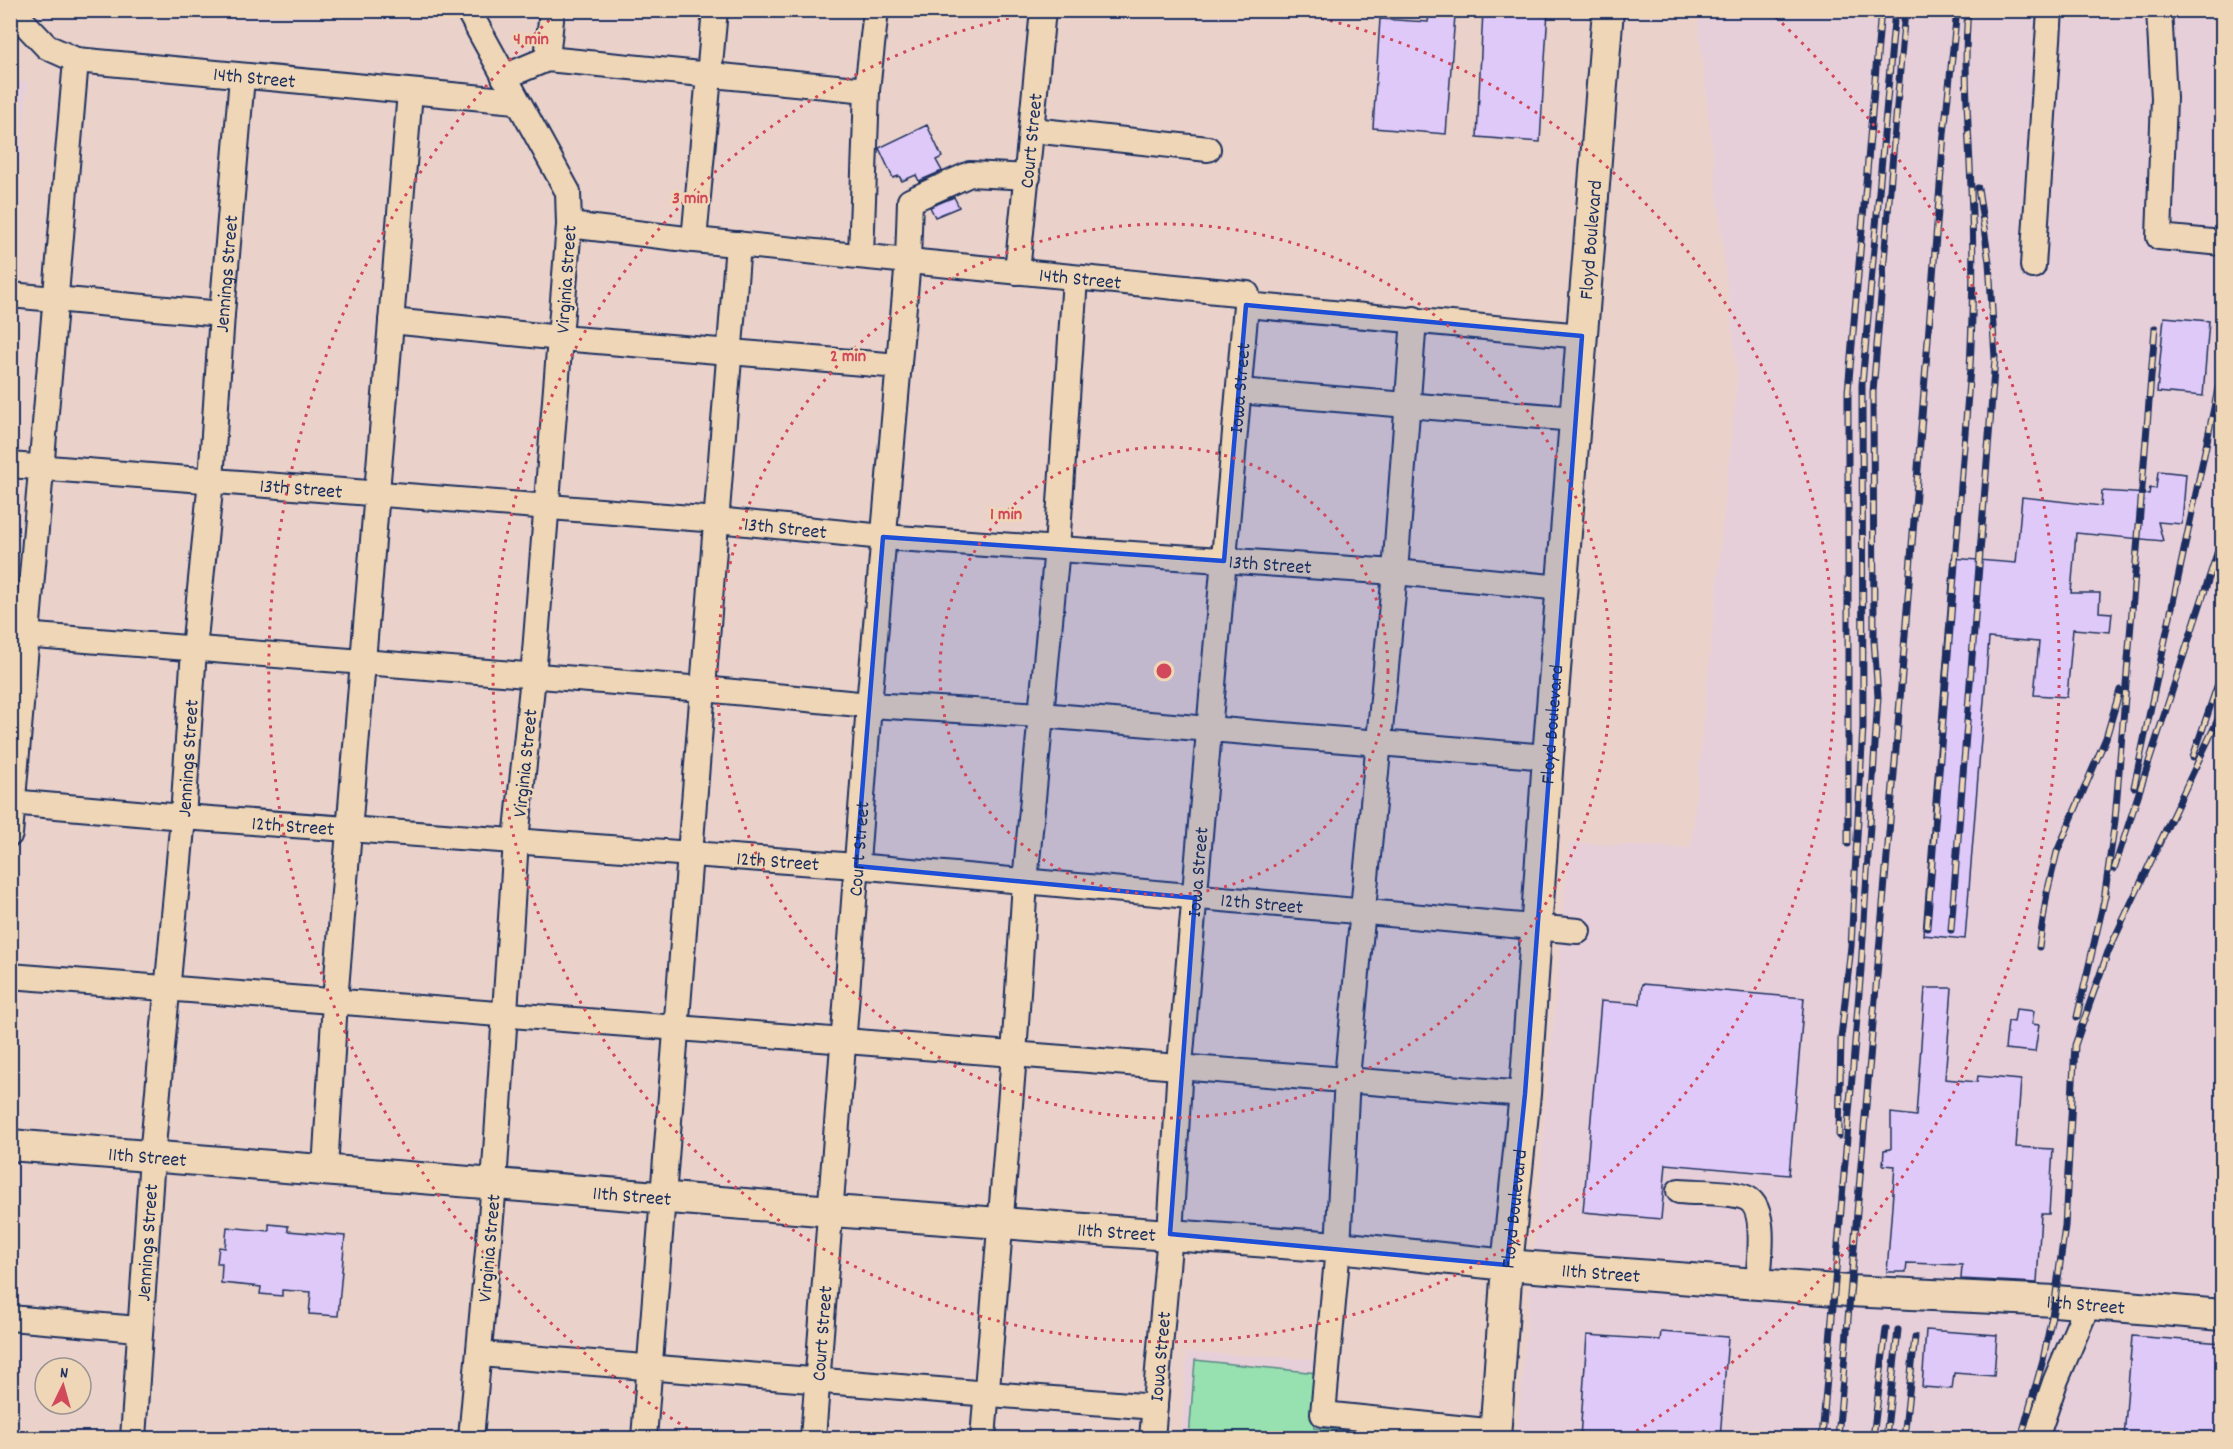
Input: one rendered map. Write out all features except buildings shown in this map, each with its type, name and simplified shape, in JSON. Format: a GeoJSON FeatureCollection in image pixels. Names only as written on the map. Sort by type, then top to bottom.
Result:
{"type":"FeatureCollection","features":[{"type":"Feature","properties":{"kind":"main road","name":"Floyd Boulevard"},"geometry":{"type":"LineString","coordinates":[[1496,1435],[1507,1265],[1525,1094],[1548,757],[1608,10]]}},
{"type":"Feature","properties":{"kind":"main road","name":"11th Street"},"geometry":{"type":"LineString","coordinates":[[10,1145],[832,1211],[1338,1247],[1507,1265],[2223,1315]]}},
{"type":"Feature","properties":{"kind":"street","name":"14th Street"},"geometry":{"type":"LineString","coordinates":[[12,10],[47,47],[76,60],[516,101]]}},
{"type":"Feature","properties":{"kind":"street","name":"Virginia Street"},"geometry":{"type":"LineString","coordinates":[[468,10],[568,192],[569,225],[548,507],[516,840],[494,1184],[471,1438]]}},
{"type":"Feature","properties":{"kind":"street"},"geometry":{"type":"LineString","coordinates":[[547,59],[552,10]]}},
{"type":"Feature","properties":{"kind":"street"},"geometry":{"type":"LineString","coordinates":[[694,240],[715,10]]}},
{"type":"Feature","properties":{"kind":"street"},"geometry":{"type":"LineString","coordinates":[[861,255],[867,90],[876,10]]}},
{"type":"Feature","properties":{"kind":"street","name":"Court Street"},"geometry":{"type":"LineString","coordinates":[[1017,272],[1028,177],[1042,10]]}},
{"type":"Feature","properties":{"kind":"street"},"geometry":{"type":"LineString","coordinates":[[2033,266],[2050,10]]}},
{"type":"Feature","properties":{"kind":"street"},"geometry":{"type":"LineString","coordinates":[[2159,10],[2164,98],[2159,237],[2223,243]]}},
{"type":"Feature","properties":{"kind":"street"},"geometry":{"type":"LineString","coordinates":[[504,77],[547,59],[867,90]]}},
{"type":"Feature","properties":{"kind":"street"},"geometry":{"type":"LineString","coordinates":[[10,834],[20,635],[40,467],[76,60]]}},
{"type":"Feature","properties":{"kind":"street","name":"Jennings Street"},"geometry":{"type":"LineString","coordinates":[[133,1438],[138,1329],[183,818],[194,649],[211,480],[222,314],[243,77]]}},
{"type":"Feature","properties":{"kind":"street"},"geometry":{"type":"LineString","coordinates":[[325,1170],[335,1001],[410,92]]}},
{"type":"Feature","properties":{"kind":"street"},"geometry":{"type":"LineString","coordinates":[[1032,130],[1208,149]]}},
{"type":"Feature","properties":{"kind":"street","name":"Court Street"},"geometry":{"type":"LineString","coordinates":[[813,1438],[832,1211],[842,1041],[856,866],[908,260],[910,201],[970,174],[1028,177]]}},
{"type":"Feature","properties":{"kind":"street","name":"14th Street"},"geometry":{"type":"LineString","coordinates":[[569,225],[694,240],[1247,294],[1246,305]]}},
{"type":"Feature","properties":{"kind":"street"},"geometry":{"type":"LineString","coordinates":[[644,1438],[738,244]]}},
{"type":"Feature","properties":{"kind":"street"},"geometry":{"type":"LineString","coordinates":[[983,1438],[1014,1055],[1024,882],[1057,548],[1075,278]]}},
{"type":"Feature","properties":{"kind":"street"},"geometry":{"type":"LineString","coordinates":[[10,295],[222,314]]}},
{"type":"Feature","properties":{"kind":"street"},"geometry":{"type":"LineString","coordinates":[[1246,305],[1582,336]]}},
{"type":"Feature","properties":{"kind":"street","name":"Iowa Street"},"geometry":{"type":"LineString","coordinates":[[1152,1438],[1170,1234],[1180,1065],[1246,305]]}},
{"type":"Feature","properties":{"kind":"street"},"geometry":{"type":"LineString","coordinates":[[1414,319],[1395,572],[1365,914],[1347,1078],[1338,1247],[1323,1414],[1496,1435]]}},
{"type":"Feature","properties":{"kind":"street"},"geometry":{"type":"LineString","coordinates":[[391,321],[729,353],[899,366]]}},
{"type":"Feature","properties":{"kind":"street"},"geometry":{"type":"LineString","coordinates":[[1239,391],[1575,419]]}},
{"type":"Feature","properties":{"kind":"street","name":"13th Street"},"geometry":{"type":"LineString","coordinates":[[10,465],[717,520],[883,537],[1395,572],[1562,588]]}},
{"type":"Feature","properties":{"kind":"street"},"geometry":{"type":"LineString","coordinates":[[20,635],[703,689],[869,705],[1041,715],[1548,757]]}},
{"type":"Feature","properties":{"kind":"street","name":"12th Street"},"geometry":{"type":"LineString","coordinates":[[12,802],[183,818],[856,866],[1365,914],[1578,931]]}},
{"type":"Feature","properties":{"kind":"street"},"geometry":{"type":"LineString","coordinates":[[10,976],[1014,1055],[1347,1078],[1525,1094]]}},
{"type":"Feature","properties":{"kind":"street"},"geometry":{"type":"LineString","coordinates":[[1678,1191],[1743,1197],[1754,1202],[1759,1212],[1760,1224],[1758,1283]]}},
{"type":"Feature","properties":{"kind":"street"},"geometry":{"type":"LineString","coordinates":[[2036,1438],[2055,1382],[2088,1304]]}},
{"type":"Feature","properties":{"kind":"street"},"geometry":{"type":"LineString","coordinates":[[10,1318],[138,1329]]}},
{"type":"Feature","properties":{"kind":"street"},"geometry":{"type":"LineString","coordinates":[[479,1354],[987,1392],[1155,1407]]}},
{"type":"Feature","properties":{"kind":"highlighted area"},"geometry":{"type":"Polygon","coordinates":[[[1246,305],[1582,336],[1525,1094],[1507,1265],[1170,1234],[1195,898],[856,866],[883,537],[1224,561],[1246,305]]]}},
{"type":"Feature","properties":{"kind":"shaded area"},"geometry":{"type":"Polygon","coordinates":[[[1697,11],[2222,11],[2222,1438],[1517,1438],[1569,843],[1691,848],[1737,376],[1697,11]]]}},
{"type":"Feature","properties":{"kind":"shaded area"},"geometry":{"type":"Polygon","coordinates":[[[10,81],[28,82],[21,164],[11,163],[10,81]]]}},
{"type":"Feature","properties":{"kind":"shaded area"},"geometry":{"type":"Polygon","coordinates":[[[1187,1352],[1320,1360],[1317,1420],[1457,1438],[1181,1438],[1187,1352]]]}},
{"type":"Feature","properties":{"kind":"green space"},"geometry":{"type":"Polygon","coordinates":[[[1195,1360],[1317,1373],[1314,1428],[1434,1438],[1189,1438],[1195,1360]]]}},
{"type":"Feature","properties":{"kind":"railway"},"geometry":{"type":"LineString","coordinates":[[1848,844],[1848,391],[1881,10]]}},
{"type":"Feature","properties":{"kind":"railway"},"geometry":{"type":"LineString","coordinates":[[1839,1136],[1841,1038],[1851,946],[1863,727],[1862,385],[1895,10]]}},
{"type":"Feature","properties":{"kind":"railway"},"geometry":{"type":"LineString","coordinates":[[1822,1438],[1861,969],[1878,697],[1874,640],[1873,392],[1905,10]]}},
{"type":"Feature","properties":{"kind":"railway"},"geometry":{"type":"LineString","coordinates":[[1838,1438],[1897,738],[1944,134],[1957,10]]}},
{"type":"Feature","properties":{"kind":"railway"},"geometry":{"type":"LineString","coordinates":[[1927,928],[1971,346],[1973,256],[1966,78],[1968,10]]}},
{"type":"Feature","properties":{"kind":"railway"},"geometry":{"type":"LineString","coordinates":[[1951,930],[1995,358],[1989,262],[1978,188]]}},
{"type":"Feature","properties":{"kind":"railway"},"geometry":{"type":"LineString","coordinates":[[2104,900],[2115,820],[2155,328]]}},
{"type":"Feature","properties":{"kind":"railway"},"geometry":{"type":"LineString","coordinates":[[2134,787],[2222,370]]}},
{"type":"Feature","properties":{"kind":"railway"},"geometry":{"type":"LineString","coordinates":[[2114,869],[2222,538]]}},
{"type":"Feature","properties":{"kind":"railway"},"geometry":{"type":"LineString","coordinates":[[2193,757],[2222,672]]}},
{"type":"Feature","properties":{"kind":"railway"},"geometry":{"type":"LineString","coordinates":[[2039,947],[2047,893],[2057,852],[2106,738],[2120,690]]}},
{"type":"Feature","properties":{"kind":"railway"},"geometry":{"type":"LineString","coordinates":[[2021,1438],[2043,1360],[2055,1301],[2065,1226],[2075,1045],[2108,952],[2222,711]]}},
{"type":"Feature","properties":{"kind":"railway"},"geometry":{"type":"LineString","coordinates":[[2077,1017],[2106,892]]}},
{"type":"Feature","properties":{"kind":"railway"},"geometry":{"type":"LineString","coordinates":[[1873,1438],[1886,1329]]}},
{"type":"Feature","properties":{"kind":"railway"},"geometry":{"type":"LineString","coordinates":[[1886,1438],[1898,1330]]}},
{"type":"Feature","properties":{"kind":"railway"},"geometry":{"type":"LineString","coordinates":[[1904,1438],[1915,1337]]}}]}
